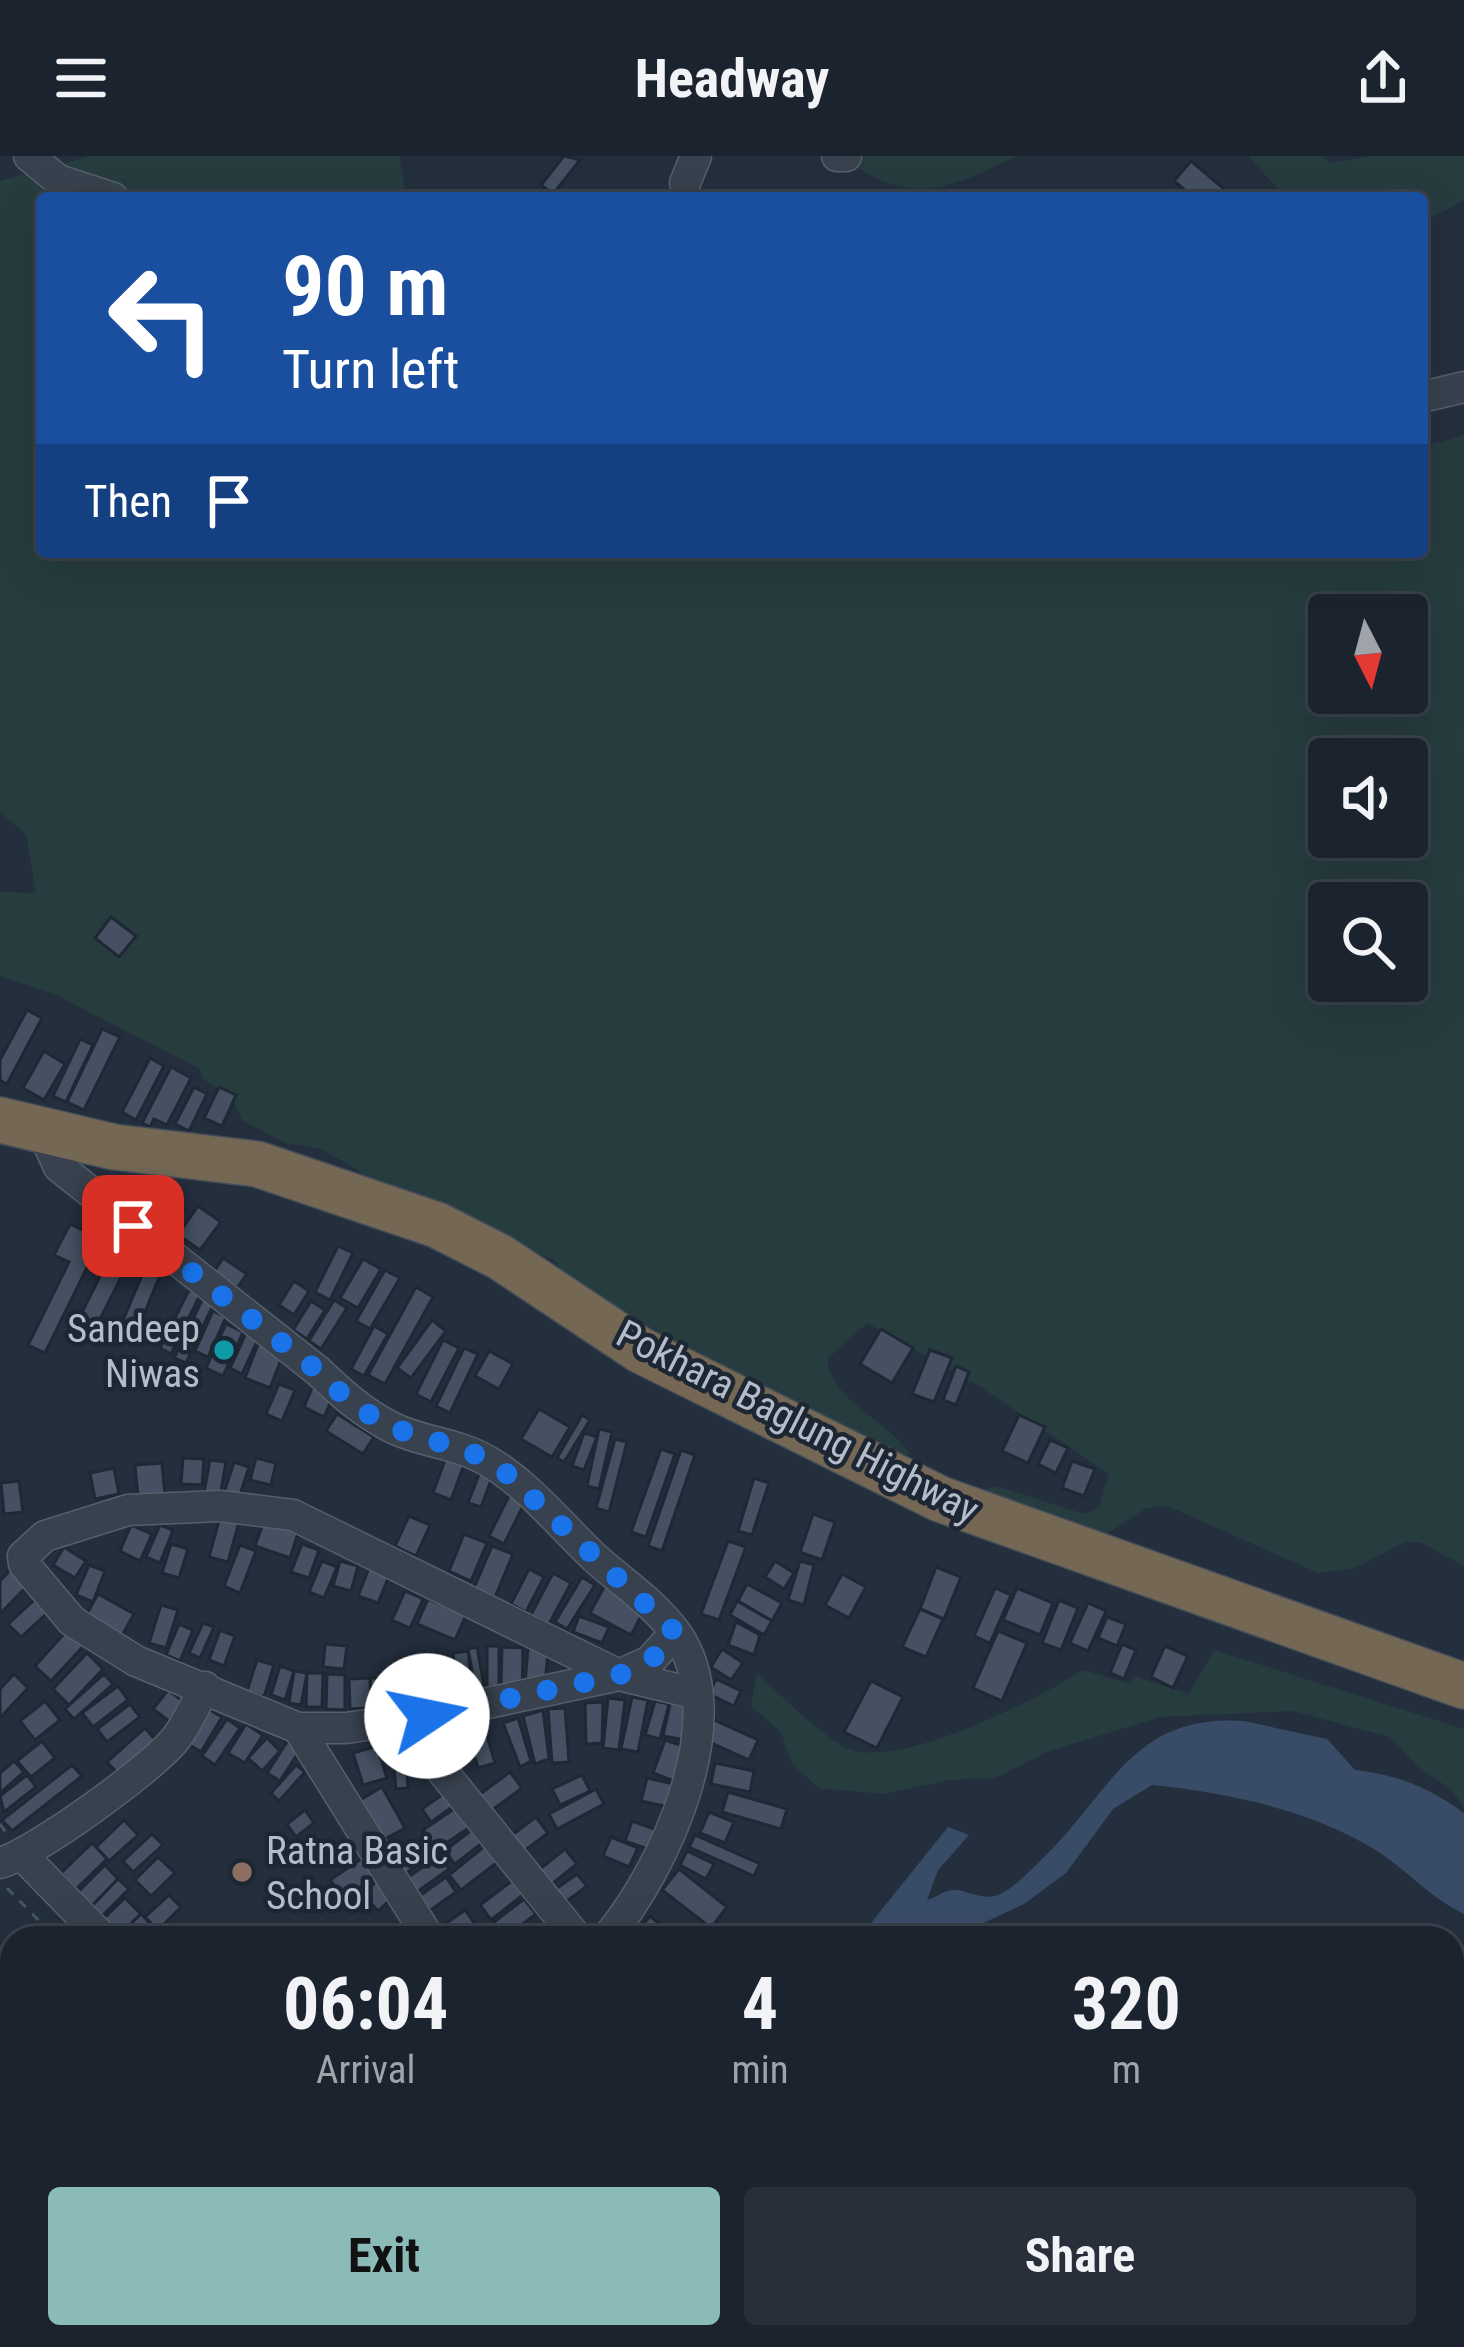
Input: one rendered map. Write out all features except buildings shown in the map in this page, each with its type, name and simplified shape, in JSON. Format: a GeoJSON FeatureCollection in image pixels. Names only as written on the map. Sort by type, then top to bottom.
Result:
{"type":"FeatureCollection","features":[{"type":"Feature","properties":{"kind":"highway","name":"Pokhara Baglung Highway"},"geometry":{"type":"LineString","coordinates":[[21,1125],[115,1147],[257,1164],[420,1218],[500,1257],[640,1351],[940,1498],[1464,1686]]}},
{"type":"Feature","properties":{"kind":"street"},"geometry":{"type":"LineString","coordinates":[[29,156],[58,180],[95,192]]}},
{"type":"Feature","properties":{"kind":"street"},"geometry":{"type":"LineString","coordinates":[[1428,396],[1464,387]]}},
{"type":"Feature","properties":{"kind":"street"},"geometry":{"type":"LineString","coordinates":[[21,1125],[59,1167],[318,1371],[353,1405],[393,1428],[471,1452],[506,1473],[676,1633],[697,1694],[688,1773],[669,1842],[639,1900],[617,1926]]}},
{"type":"Feature","properties":{"kind":"street"},"geometry":{"type":"LineString","coordinates":[[676,1633],[650,1661],[619,1675],[427,1716],[346,1728],[298,1728],[136,1661],[72,1621],[23,1564],[28,1549],[45,1536],[128,1510],[220,1506],[293,1515],[619,1675],[697,1694]]}},
{"type":"Feature","properties":{"kind":"street"},"geometry":{"type":"LineString","coordinates":[[89,1926],[12,1860],[119,1790],[177,1738],[205,1687]]}},
{"type":"Feature","properties":{"kind":"street"},"geometry":{"type":"LineString","coordinates":[[427,1716],[443,1772],[567,1926]]}},
{"type":"Feature","properties":{"kind":"street"},"geometry":{"type":"LineString","coordinates":[[298,1728],[422,1926]]}},
{"type":"Feature","properties":{"kind":"path"},"geometry":{"type":"LineString","coordinates":[[12,1860],[1,1882],[44,1926]]}},
{"type":"Feature","properties":{"kind":"green space"},"geometry":{"type":"Polygon","coordinates":[[[90,156],[399,156],[406,192],[36,192],[36,558],[1428,558],[1428,445],[1464,435],[1464,1566],[1420,1542],[1405,1542],[1353,1569],[1318,1573],[1168,1506],[1146,1508],[1103,1537],[978,1492],[996,1486],[1084,1514],[1099,1507],[1109,1474],[981,1387],[867,1323],[827,1359],[848,1398],[909,1453],[899,1463],[586,1299],[553,1259],[411,1214],[352,1166],[318,1148],[285,1143],[242,1120],[233,1100],[203,1079],[200,1069],[56,995],[0,976],[0,892],[36,893],[26,834],[0,812],[0,181],[90,156]]]}},
{"type":"Feature","properties":{"kind":"green space"},"geometry":{"type":"Polygon","coordinates":[[[841,156],[1017,156],[969,178],[929,189],[888,183],[841,156]]]}},
{"type":"Feature","properties":{"kind":"green space"},"geometry":{"type":"Polygon","coordinates":[[[1248,156],[1323,156],[1331,163],[1372,156],[1464,156],[1464,200],[1428,220],[1428,192],[1281,192],[1248,156]]]}},
{"type":"Feature","properties":{"kind":"green space"},"geometry":{"type":"Polygon","coordinates":[[[1214,1650],[1464,1729],[1464,1809],[1452,1790],[1418,1767],[1390,1737],[1293,1711],[1161,1717],[1049,1751],[995,1778],[950,1780],[883,1794],[819,1788],[792,1764],[781,1732],[751,1706],[757,1674],[842,1746],[865,1752],[894,1750],[964,1730],[1083,1670],[1130,1684],[1134,1676],[1189,1694],[1214,1650]]]}},
{"type":"Feature","properties":{"kind":"water"},"geometry":{"type":"Polygon","coordinates":[[[1244,1721],[1327,1739],[1355,1770],[1412,1784],[1464,1813],[1464,1914],[1374,1849],[1323,1824],[1237,1798],[1152,1785],[1113,1809],[1066,1873],[1024,1904],[977,1926],[869,1926],[948,1827],[969,1835],[938,1870],[927,1900],[952,1890],[998,1895],[1036,1865],[1148,1744],[1174,1730],[1206,1722],[1244,1721]]]}},
{"type":"Feature","properties":{"kind":"place","name":"Sandeep Niwas"},"geometry":{"type":"Point","coordinates":[224,1350]}},
{"type":"Feature","properties":{"kind":"place","name":"Ratna Basic School"},"geometry":{"type":"Point","coordinates":[242,1872]}},
{"type":"Feature","properties":{"kind":"route"},"geometry":{"type":"LineString","coordinates":[[133,1226],[318,1371],[353,1405],[393,1428],[471,1452],[506,1473],[597,1560],[639,1593],[676,1633],[650,1661],[619,1675],[427,1716]]}}]}
